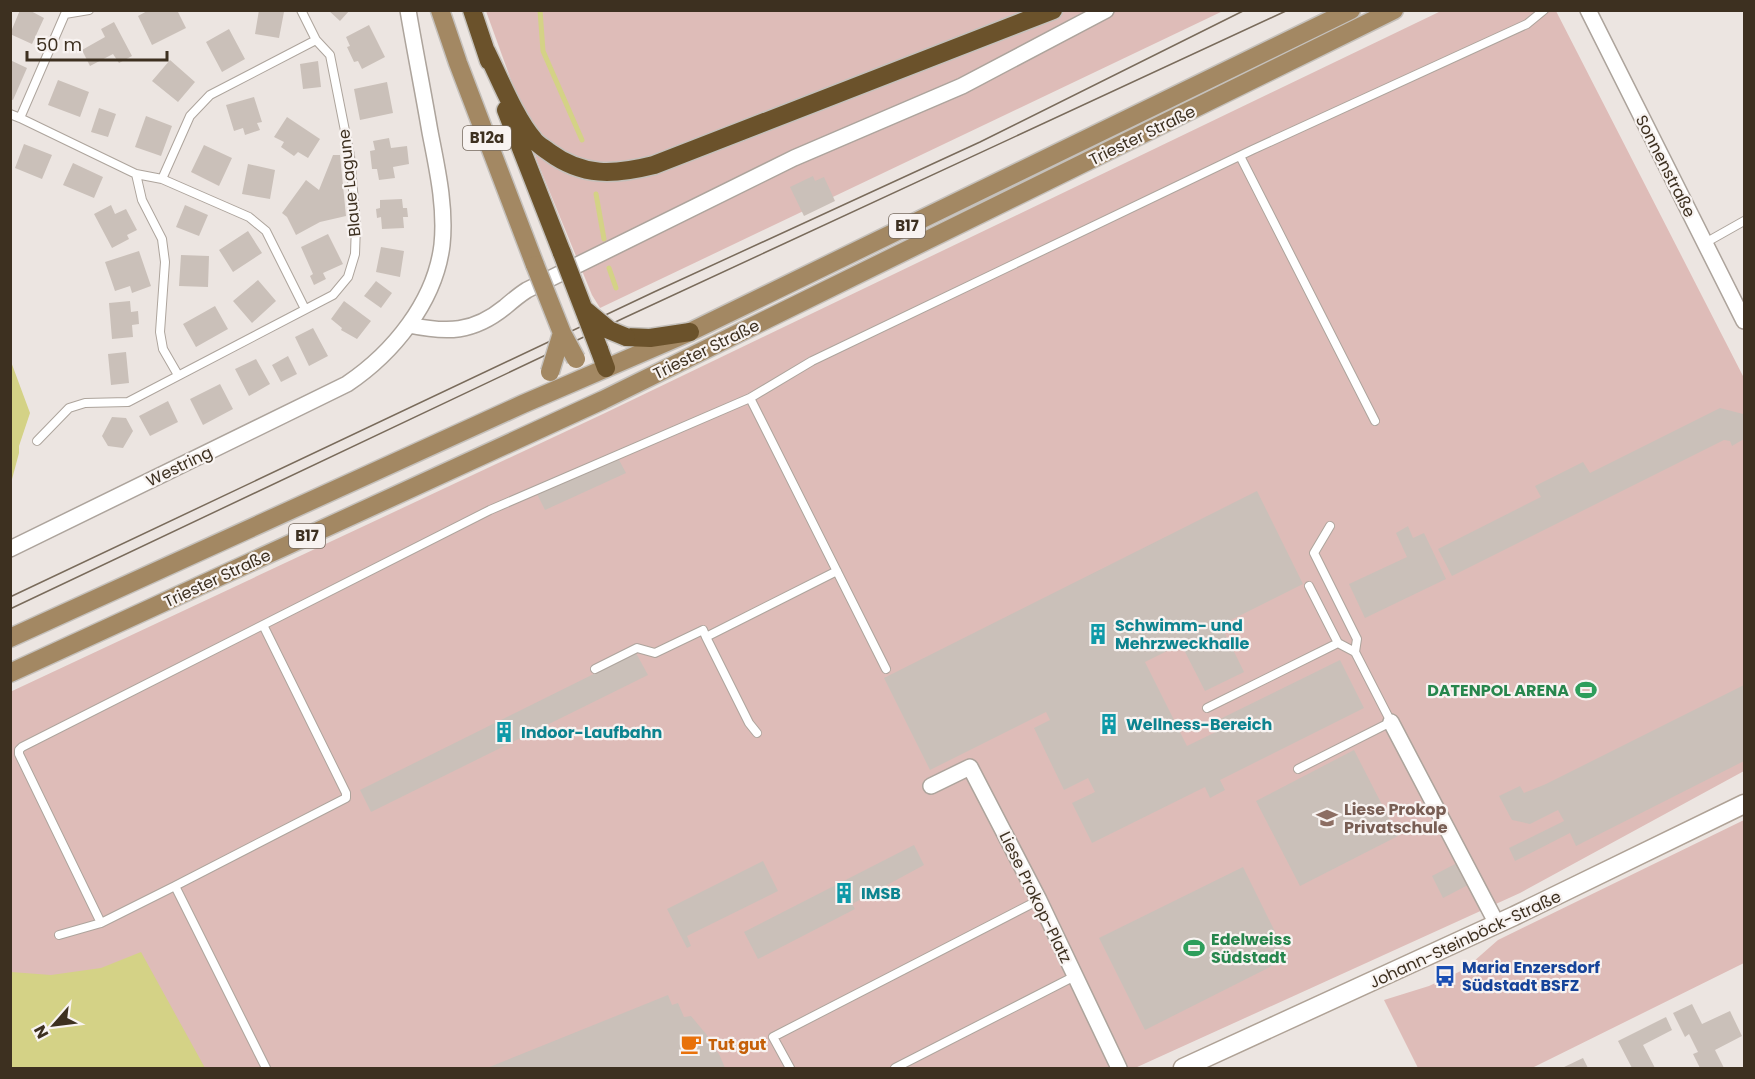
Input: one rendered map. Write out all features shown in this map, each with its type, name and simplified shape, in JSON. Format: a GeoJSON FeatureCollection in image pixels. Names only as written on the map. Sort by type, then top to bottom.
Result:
{"type":"FeatureCollection","features":[{"type":"Feature","properties":{"kind":"highway"},"geometry":{"type":"LineString","coordinates":[[472,10],[510,123],[606,368]]}},
{"type":"Feature","properties":{"kind":"highway"},"geometry":{"type":"LineString","coordinates":[[486,51],[534,141],[564,163],[596,173],[624,173],[654,165],[1053,10]]}},
{"type":"Feature","properties":{"kind":"highway"},"geometry":{"type":"LineString","coordinates":[[582,306],[609,330],[626,337],[650,338],[690,332]]}},
{"type":"Feature","properties":{"kind":"main road","name":"B12a"},"geometry":{"type":"LineString","coordinates":[[440,10],[535,265],[562,333],[585,377]]}},
{"type":"Feature","properties":{"kind":"main road","name":"Triester Straße"},"geometry":{"type":"LineString","coordinates":[[10,638],[523,404],[690,332],[1351,10]]}},
{"type":"Feature","properties":{"kind":"main road","name":"Triester Straße"},"geometry":{"type":"LineString","coordinates":[[10,673],[603,400],[1394,10]]}},
{"type":"Feature","properties":{"kind":"main road"},"geometry":{"type":"LineString","coordinates":[[523,404],[550,372],[562,333]]}},
{"type":"Feature","properties":{"kind":"main road"},"geometry":{"type":"LineString","coordinates":[[603,400],[606,368]]}},
{"type":"Feature","properties":{"kind":"main road"},"geometry":{"type":"LineString","coordinates":[[585,377],[603,400]]}},
{"type":"Feature","properties":{"kind":"street","name":"Westring"},"geometry":{"type":"LineString","coordinates":[[10,549],[346,384],[367,370],[382,356],[409,325],[425,297],[434,274],[441,248],[444,221],[408,10]]}},
{"type":"Feature","properties":{"kind":"street","name":"Sonnenstraße"},"geometry":{"type":"LineString","coordinates":[[1588,10],[1744,321]]}},
{"type":"Feature","properties":{"kind":"street"},"geometry":{"type":"LineString","coordinates":[[409,325],[452,331],[475,326],[527,290],[794,158],[962,86],[1109,11]]}},
{"type":"Feature","properties":{"kind":"street"},"geometry":{"type":"LineString","coordinates":[[1391,722],[1497,924]]}},
{"type":"Feature","properties":{"kind":"street","name":"Liese Prokop-Platz"},"geometry":{"type":"LineString","coordinates":[[931,786],[970,767],[1039,900],[1119,1068]]}},
{"type":"Feature","properties":{"kind":"street","name":"Johann-Steinböck-Straße"},"geometry":{"type":"LineString","coordinates":[[1183,1068],[1497,924],[1744,804]]}},
{"type":"Feature","properties":{"kind":"lane"},"geometry":{"type":"LineString","coordinates":[[20,118],[64,12],[89,10]]}},
{"type":"Feature","properties":{"kind":"lane","name":"Blaue Lagune"},"geometry":{"type":"LineString","coordinates":[[37,441],[69,408],[86,403],[128,402],[333,295],[348,277],[355,254],[356,224],[350,156],[330,55],[316,40],[301,10]]}},
{"type":"Feature","properties":{"kind":"lane"},"geometry":{"type":"LineString","coordinates":[[101,923],[19,750],[490,510],[750,398],[812,361],[1240,156],[1527,24],[1544,10]]}},
{"type":"Feature","properties":{"kind":"lane"},"geometry":{"type":"LineString","coordinates":[[162,178],[190,116],[210,95],[316,40]]}},
{"type":"Feature","properties":{"kind":"lane"},"geometry":{"type":"LineString","coordinates":[[10,114],[136,174],[162,178],[249,217],[266,231],[305,309]]}},
{"type":"Feature","properties":{"kind":"lane"},"geometry":{"type":"LineString","coordinates":[[1240,156],[1375,421]]}},
{"type":"Feature","properties":{"kind":"lane"},"geometry":{"type":"LineString","coordinates":[[136,174],[142,200],[162,238],[165,262],[160,332],[163,349],[178,375]]}},
{"type":"Feature","properties":{"kind":"lane"},"geometry":{"type":"LineString","coordinates":[[1705,243],[1744,221]]}},
{"type":"Feature","properties":{"kind":"lane"},"geometry":{"type":"LineString","coordinates":[[750,398],[886,669]]}},
{"type":"Feature","properties":{"kind":"lane"},"geometry":{"type":"LineString","coordinates":[[1298,769],[1391,722],[1355,652],[1357,639],[1314,553],[1329,526]]}},
{"type":"Feature","properties":{"kind":"lane"},"geometry":{"type":"LineString","coordinates":[[706,637],[837,571]]}},
{"type":"Feature","properties":{"kind":"lane"},"geometry":{"type":"LineString","coordinates":[[1309,586],[1338,644],[1355,652]]}},
{"type":"Feature","properties":{"kind":"lane"},"geometry":{"type":"LineString","coordinates":[[59,935],[101,923],[346,798],[346,793],[263,625]]}},
{"type":"Feature","properties":{"kind":"lane"},"geometry":{"type":"LineString","coordinates":[[594,669],[637,648],[655,653],[703,630],[749,723],[757,733]]}},
{"type":"Feature","properties":{"kind":"lane"},"geometry":{"type":"LineString","coordinates":[[1207,708],[1338,644]]}},
{"type":"Feature","properties":{"kind":"lane"},"geometry":{"type":"LineString","coordinates":[[176,886],[266,1068]]}},
{"type":"Feature","properties":{"kind":"lane"},"geometry":{"type":"LineString","coordinates":[[790,1068],[773,1036],[1039,900]]}},
{"type":"Feature","properties":{"kind":"lane"},"geometry":{"type":"LineString","coordinates":[[895,1068],[1075,976]]}},
{"type":"Feature","properties":{"kind":"shaded area"},"geometry":{"type":"Polygon","coordinates":[[[486,11],[1223,11],[600,308],[592,295],[537,161],[520,105],[486,11]]]}},
{"type":"Feature","properties":{"kind":"shaded area"},"geometry":{"type":"Polygon","coordinates":[[[1441,11],[1556,11],[1744,378],[1744,771],[1520,893],[1135,1068],[11,1068],[10,692],[603,414],[1441,11]]]}},
{"type":"Feature","properties":{"kind":"shaded area"},"geometry":{"type":"Polygon","coordinates":[[[10,359],[30,413],[19,446],[11,483],[10,359]]]}},
{"type":"Feature","properties":{"kind":"shaded area"},"geometry":{"type":"Polygon","coordinates":[[[1744,820],[1744,963],[1532,1068],[1418,1068],[1384,1000],[1429,986],[1465,969],[1498,940],[1744,820]]]}},
{"type":"Feature","properties":{"kind":"shaded area"},"geometry":{"type":"Polygon","coordinates":[[[141,952],[205,1068],[11,1068],[11,972],[51,975],[101,968],[141,952]]]}},
{"type":"Feature","properties":{"kind":"building"},"geometry":{"type":"Polygon","coordinates":[[[20,10],[29,10],[44,18],[32,44],[10,34],[20,10]]]}},
{"type":"Feature","properties":{"kind":"building"},"geometry":{"type":"Polygon","coordinates":[[[149,10],[177,10],[186,28],[152,45],[138,16],[149,10]]]}},
{"type":"Feature","properties":{"kind":"building"},"geometry":{"type":"Polygon","coordinates":[[[259,10],[284,12],[279,38],[255,34],[259,10]]]}},
{"type":"Feature","properties":{"kind":"building"},"geometry":{"type":"Polygon","coordinates":[[[328,10],[350,10],[340,21],[328,10]]]}},
{"type":"Feature","properties":{"kind":"building"},"geometry":{"type":"Polygon","coordinates":[[[114,22],[132,56],[119,63],[113,54],[90,66],[82,50],[105,37],[101,29],[114,22]]]}},
{"type":"Feature","properties":{"kind":"building"},"geometry":{"type":"Polygon","coordinates":[[[369,25],[385,57],[362,69],[358,61],[354,62],[347,47],[350,46],[346,37],[369,25]]]}},
{"type":"Feature","properties":{"kind":"building"},"geometry":{"type":"Polygon","coordinates":[[[229,29],[245,59],[222,72],[206,42],[229,29]]]}},
{"type":"Feature","properties":{"kind":"building"},"geometry":{"type":"Polygon","coordinates":[[[10,60],[27,68],[13,100],[10,99],[10,60]]]}},
{"type":"Feature","properties":{"kind":"building"},"geometry":{"type":"Polygon","coordinates":[[[170,60],[195,82],[178,102],[152,81],[170,60]]]}},
{"type":"Feature","properties":{"kind":"building"},"geometry":{"type":"Polygon","coordinates":[[[318,61],[321,87],[303,89],[300,64],[318,61]]]}},
{"type":"Feature","properties":{"kind":"building"},"geometry":{"type":"Polygon","coordinates":[[[58,80],[89,92],[80,117],[48,105],[58,80]]]}},
{"type":"Feature","properties":{"kind":"building"},"geometry":{"type":"Polygon","coordinates":[[[387,82],[393,113],[360,120],[354,89],[387,82]]]}},
{"type":"Feature","properties":{"kind":"building"},"geometry":{"type":"Polygon","coordinates":[[[254,97],[262,122],[257,123],[260,130],[245,135],[243,128],[234,131],[226,105],[254,97]]]}},
{"type":"Feature","properties":{"kind":"building"},"geometry":{"type":"Polygon","coordinates":[[[99,108],[116,114],[108,137],[91,132],[99,108]]]}},
{"type":"Feature","properties":{"kind":"building"},"geometry":{"type":"Polygon","coordinates":[[[146,116],[172,126],[161,156],[135,147],[146,116]]]}},
{"type":"Feature","properties":{"kind":"building"},"geometry":{"type":"Polygon","coordinates":[[[287,117],[320,139],[308,158],[298,152],[294,156],[281,147],[284,142],[274,137],[287,117]]]}},
{"type":"Feature","properties":{"kind":"building"},"geometry":{"type":"Polygon","coordinates":[[[389,138],[391,148],[407,146],[409,164],[393,167],[395,178],[379,180],[377,169],[372,169],[370,151],[375,150],[373,141],[389,138]]]}},
{"type":"Feature","properties":{"kind":"building"},"geometry":{"type":"Polygon","coordinates":[[[24,144],[52,155],[42,179],[15,168],[24,144]]]}},
{"type":"Feature","properties":{"kind":"building"},"geometry":{"type":"Polygon","coordinates":[[[204,145],[232,158],[219,186],[191,172],[204,145]]]}},
{"type":"Feature","properties":{"kind":"building"},"geometry":{"type":"Polygon","coordinates":[[[333,155],[340,155],[346,216],[320,222],[296,235],[287,217],[282,213],[306,180],[319,190],[333,155]]]}},
{"type":"Feature","properties":{"kind":"building"},"geometry":{"type":"Polygon","coordinates":[[[73,163],[103,177],[94,198],[63,185],[73,163]]]}},
{"type":"Feature","properties":{"kind":"building"},"geometry":{"type":"Polygon","coordinates":[[[248,164],[275,170],[270,199],[242,194],[248,164]]]}},
{"type":"Feature","properties":{"kind":"building"},"geometry":{"type":"Polygon","coordinates":[[[813,176],[815,181],[824,177],[835,201],[804,216],[790,187],[813,176]]]}},
{"type":"Feature","properties":{"kind":"building"},"geometry":{"type":"Polygon","coordinates":[[[402,199],[403,208],[407,208],[408,217],[403,217],[404,228],[382,229],[381,217],[377,218],[376,209],[380,208],[380,200],[402,199]]]}},
{"type":"Feature","properties":{"kind":"building"},"geometry":{"type":"Polygon","coordinates":[[[111,205],[115,214],[126,209],[137,230],[127,235],[129,239],[112,248],[94,214],[111,205]]]}},
{"type":"Feature","properties":{"kind":"building"},"geometry":{"type":"Polygon","coordinates":[[[185,205],[208,215],[199,236],[176,227],[185,205]]]}},
{"type":"Feature","properties":{"kind":"building"},"geometry":{"type":"Polygon","coordinates":[[[248,231],[262,253],[233,272],[219,250],[248,231]]]}},
{"type":"Feature","properties":{"kind":"building"},"geometry":{"type":"Polygon","coordinates":[[[328,234],[343,264],[323,273],[326,279],[314,285],[310,276],[313,274],[301,247],[328,234]]]}},
{"type":"Feature","properties":{"kind":"building"},"geometry":{"type":"Polygon","coordinates":[[[381,247],[404,251],[400,277],[376,272],[381,247]]]}},
{"type":"Feature","properties":{"kind":"building"},"geometry":{"type":"Polygon","coordinates":[[[139,251],[151,286],[132,293],[130,286],[115,291],[105,262],[139,251]]]}},
{"type":"Feature","properties":{"kind":"building"},"geometry":{"type":"Polygon","coordinates":[[[181,255],[209,256],[208,287],[179,286],[181,255]]]}},
{"type":"Feature","properties":{"kind":"building"},"geometry":{"type":"Polygon","coordinates":[[[258,280],[276,301],[252,323],[233,301],[258,280]]]}},
{"type":"Feature","properties":{"kind":"building"},"geometry":{"type":"Polygon","coordinates":[[[376,281],[392,293],[381,308],[364,296],[376,281]]]}},
{"type":"Feature","properties":{"kind":"building"},"geometry":{"type":"Polygon","coordinates":[[[130,301],[131,312],[138,311],[139,324],[132,325],[133,337],[112,339],[109,303],[130,301]]]}},
{"type":"Feature","properties":{"kind":"building"},"geometry":{"type":"Polygon","coordinates":[[[344,301],[371,321],[357,339],[341,330],[342,328],[331,319],[344,301]]]}},
{"type":"Feature","properties":{"kind":"building"},"geometry":{"type":"Polygon","coordinates":[[[215,306],[228,329],[196,347],[183,324],[215,306]]]}},
{"type":"Feature","properties":{"kind":"building"},"geometry":{"type":"Polygon","coordinates":[[[313,328],[328,356],[309,366],[295,337],[313,328]]]}},
{"type":"Feature","properties":{"kind":"building"},"geometry":{"type":"Polygon","coordinates":[[[126,352],[129,383],[111,385],[108,354],[126,352]]]}},
{"type":"Feature","properties":{"kind":"building"},"geometry":{"type":"Polygon","coordinates":[[[288,356],[297,374],[281,382],[272,365],[288,356]]]}},
{"type":"Feature","properties":{"kind":"building"},"geometry":{"type":"Polygon","coordinates":[[[256,359],[270,384],[249,396],[235,369],[256,359]]]}},
{"type":"Feature","properties":{"kind":"building"},"geometry":{"type":"Polygon","coordinates":[[[220,384],[233,409],[203,425],[190,399],[220,384]]]}},
{"type":"Feature","properties":{"kind":"building"},"geometry":{"type":"Polygon","coordinates":[[[168,401],[178,422],[150,436],[139,416],[168,401]]]}},
{"type":"Feature","properties":{"kind":"building"},"geometry":{"type":"Polygon","coordinates":[[[1720,408],[1743,414],[1744,439],[1732,446],[1730,441],[1724,440],[1452,576],[1438,549],[1541,497],[1535,486],[1583,462],[1590,473],[1720,408]]]}},
{"type":"Feature","properties":{"kind":"building"},"geometry":{"type":"Polygon","coordinates":[[[112,417],[126,418],[133,431],[123,448],[108,446],[102,436],[112,417]]]}},
{"type":"Feature","properties":{"kind":"building"},"geometry":{"type":"Polygon","coordinates":[[[618,458],[626,473],[545,510],[537,494],[618,458]]]}},
{"type":"Feature","properties":{"kind":"building","name":"Schwimm- und Mehrzweckhalle"},"geometry":{"type":"Polygon","coordinates":[[[1257,491],[1303,584],[1221,625],[1244,672],[1205,691],[1181,644],[1145,662],[1187,746],[1222,729],[1218,720],[1340,660],[1364,708],[1220,780],[1225,790],[1210,798],[1205,787],[1092,843],[1072,803],[1095,792],[1088,778],[1064,790],[1034,728],[1050,720],[1046,712],[930,770],[884,678],[1257,491]]]}},
{"type":"Feature","properties":{"kind":"building"},"geometry":{"type":"Polygon","coordinates":[[[1408,526],[1413,538],[1424,533],[1446,579],[1365,618],[1349,584],[1407,557],[1396,533],[1408,526]]]}},
{"type":"Feature","properties":{"kind":"building","name":"Indoor-Laufbahn"},"geometry":{"type":"Polygon","coordinates":[[[636,653],[648,675],[371,812],[360,790],[636,653]]]}},
{"type":"Feature","properties":{"kind":"building"},"geometry":{"type":"Polygon","coordinates":[[[1744,685],[1744,761],[1576,846],[1570,833],[1515,861],[1509,848],[1564,821],[1558,810],[1530,824],[1512,820],[1499,796],[1520,786],[1524,793],[1546,784],[1744,685]]]}},
{"type":"Feature","properties":{"kind":"building","name":"Liese Prokop Privatschule"},"geometry":{"type":"Polygon","coordinates":[[[1354,750],[1398,836],[1300,886],[1256,801],[1354,750]]]}},
{"type":"Feature","properties":{"kind":"building","name":"IMSB"},"geometry":{"type":"Polygon","coordinates":[[[914,845],[924,865],[852,904],[855,909],[758,959],[744,932],[914,845]]]}},
{"type":"Feature","properties":{"kind":"building"},"geometry":{"type":"Polygon","coordinates":[[[763,861],[778,891],[687,936],[691,946],[687,948],[667,909],[763,861]]]}},
{"type":"Feature","properties":{"kind":"building"},"geometry":{"type":"Polygon","coordinates":[[[1457,863],[1468,885],[1443,898],[1432,876],[1457,863]]]}},
{"type":"Feature","properties":{"kind":"building","name":"Edelweiss Südstadt"},"geometry":{"type":"Polygon","coordinates":[[[1243,867],[1288,958],[1145,1030],[1099,938],[1243,867]]]}},
{"type":"Feature","properties":{"kind":"building"},"geometry":{"type":"Polygon","coordinates":[[[668,995],[672,1005],[678,1003],[684,1017],[691,1016],[706,1034],[725,1068],[487,1068],[668,995]]]}},
{"type":"Feature","properties":{"kind":"building"},"geometry":{"type":"Polygon","coordinates":[[[1692,1004],[1702,1024],[1730,1011],[1742,1036],[1715,1050],[1724,1068],[1700,1068],[1693,1054],[1698,1052],[1689,1034],[1685,1037],[1673,1013],[1692,1004]]]}},
{"type":"Feature","properties":{"kind":"building"},"geometry":{"type":"Polygon","coordinates":[[[1666,1017],[1672,1030],[1643,1045],[1655,1068],[1632,1068],[1618,1041],[1666,1017]]]}},
{"type":"Feature","properties":{"kind":"building"},"geometry":{"type":"Polygon","coordinates":[[[1583,1058],[1588,1068],[1562,1068],[1583,1058]]]}},
{"type":"Feature","properties":{"kind":"waterway"},"geometry":{"type":"LineString","coordinates":[[540,10],[543,51],[582,140]]}},
{"type":"Feature","properties":{"kind":"waterway"},"geometry":{"type":"LineString","coordinates":[[596,194],[604,239]]}},
{"type":"Feature","properties":{"kind":"waterway"},"geometry":{"type":"LineString","coordinates":[[609,268],[616,288]]}},
{"type":"Feature","properties":{"kind":"tram line"},"geometry":{"type":"LineString","coordinates":[[10,597],[654,292],[980,142],[1245,10]]}},
{"type":"Feature","properties":{"kind":"tram line"},"geometry":{"type":"LineString","coordinates":[[10,609],[626,317],[1288,10]]}},
{"type":"Feature","properties":{"kind":"place","name":"Schwimm- und Mehrzweckhalle"},"geometry":{"type":"Point","coordinates":[1098,634]}},
{"type":"Feature","properties":{"kind":"place","name":"DATENPOL ARENA"},"geometry":{"type":"Point","coordinates":[1586,690]}},
{"type":"Feature","properties":{"kind":"place","name":"Wellness-Bereich"},"geometry":{"type":"Point","coordinates":[1109,724]}},
{"type":"Feature","properties":{"kind":"place","name":"Indoor-Laufbahn"},"geometry":{"type":"Point","coordinates":[504,732]}},
{"type":"Feature","properties":{"kind":"place","name":"Liese Prokop Privatschule"},"geometry":{"type":"Point","coordinates":[1327,818]}},
{"type":"Feature","properties":{"kind":"place","name":"IMSB"},"geometry":{"type":"Point","coordinates":[844,893]}},
{"type":"Feature","properties":{"kind":"place","name":"Edelweiss Südstadt"},"geometry":{"type":"Point","coordinates":[1194,948]}},
{"type":"Feature","properties":{"kind":"place","name":"Maria Enzersdorf Südstadt BSFZ"},"geometry":{"type":"Point","coordinates":[1445,976]}},
{"type":"Feature","properties":{"kind":"place","name":"Tut gut"},"geometry":{"type":"Point","coordinates":[691,1044]}}]}
